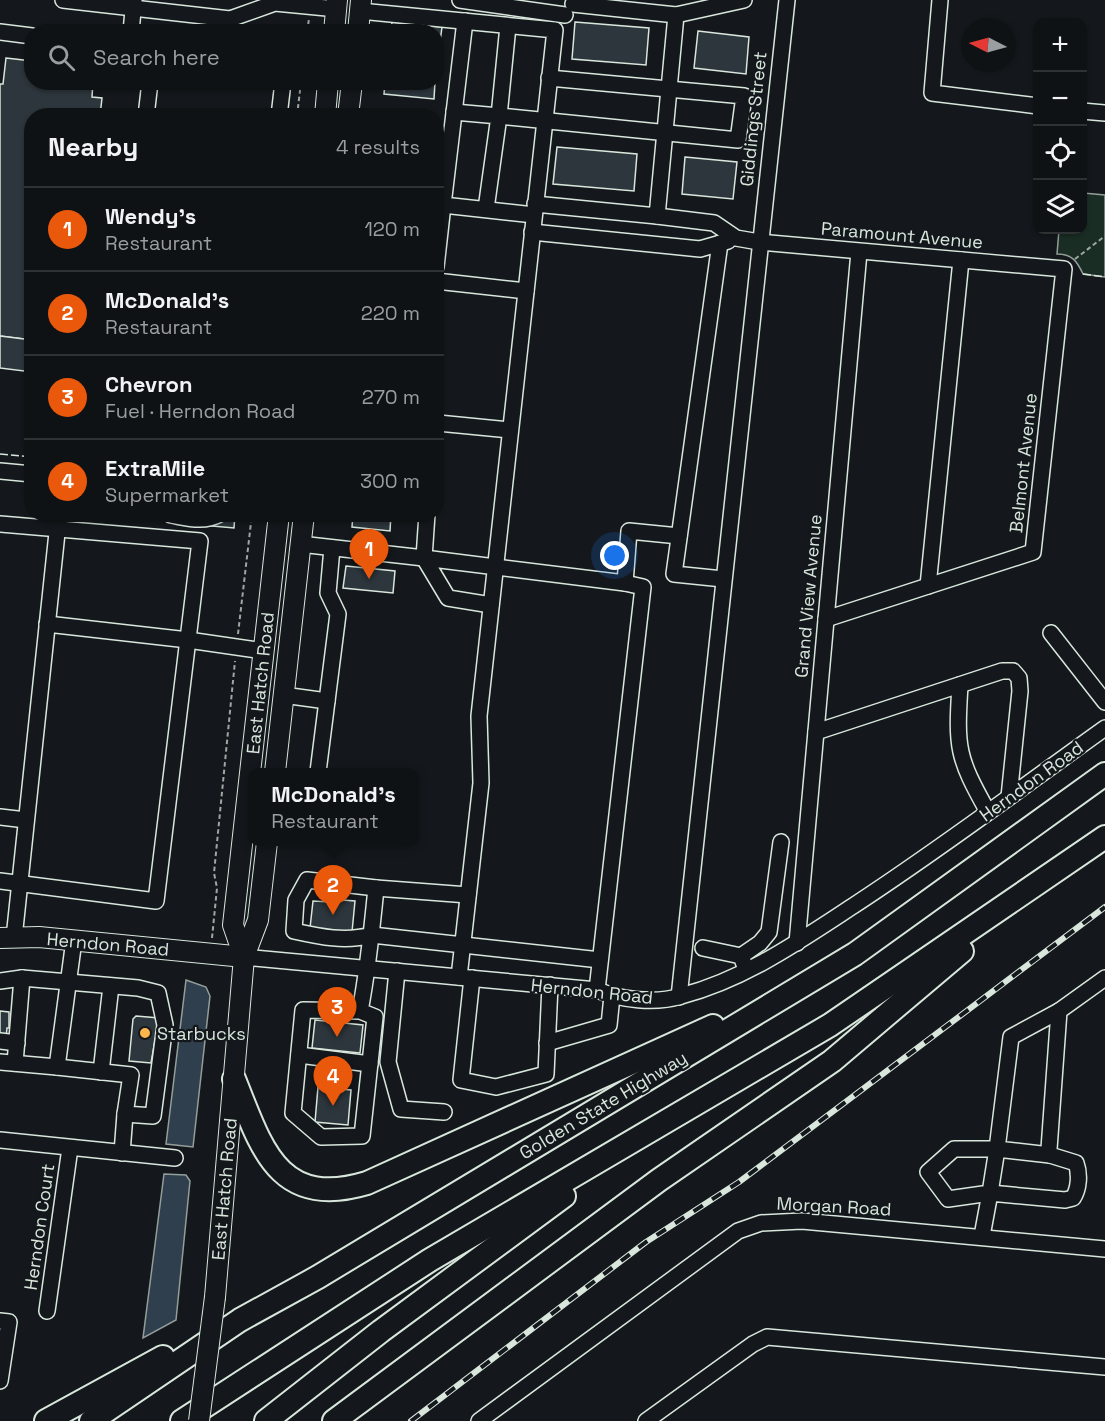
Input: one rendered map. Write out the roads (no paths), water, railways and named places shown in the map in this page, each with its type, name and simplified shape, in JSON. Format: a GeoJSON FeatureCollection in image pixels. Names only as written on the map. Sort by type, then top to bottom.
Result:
{"type":"FeatureCollection","features":[{"type":"Feature","properties":{"kind":"highway","name":"Golden State Highway"},"geometry":{"type":"LineString","coordinates":[[91,1421],[240,1320],[318,1277],[855,954],[1105,774]]}},
{"type":"Feature","properties":{"kind":"highway"},"geometry":{"type":"LineString","coordinates":[[182,1421],[430,1260],[830,1025],[1050,877],[1105,837]]}},
{"type":"Feature","properties":{"kind":"highway"},"geometry":{"type":"LineString","coordinates":[[334,1421],[659,1179],[832,1061],[1050,877]]}},
{"type":"Feature","properties":{"kind":"highway"},"geometry":{"type":"LineString","coordinates":[[234,1079],[262,1149],[273,1164],[306,1186],[329,1191],[348,1189],[367,1183],[680,1039],[779,1000]]}},
{"type":"Feature","properties":{"kind":"highway"},"geometry":{"type":"LineString","coordinates":[[266,1421],[490,1249],[681,1112]]}},
{"type":"Feature","properties":{"kind":"highway"},"geometry":{"type":"LineString","coordinates":[[46,1421],[159,1359],[240,1320]]}},
{"type":"Feature","properties":{"kind":"main road"},"geometry":{"type":"LineString","coordinates":[[335,24],[337,4]]}},
{"type":"Feature","properties":{"kind":"main road"},"geometry":{"type":"LineString","coordinates":[[359,24],[361,6]]}},
{"type":"Feature","properties":{"kind":"main road"},"geometry":{"type":"LineString","coordinates":[[326,108],[327,90]]}},
{"type":"Feature","properties":{"kind":"main road"},"geometry":{"type":"LineString","coordinates":[[349,108],[351,90]]}},
{"type":"Feature","properties":{"kind":"main road","name":"East Hatch Road"},"geometry":{"type":"LineString","coordinates":[[250,768],[278,522]]}},
{"type":"Feature","properties":{"kind":"main road","name":"East Hatch Road"},"geometry":{"type":"LineString","coordinates":[[275,768],[303,522]]}},
{"type":"Feature","properties":{"kind":"main road","name":"East Hatch Road"},"geometry":{"type":"LineString","coordinates":[[244,957],[232,925],[248,788]]}},
{"type":"Feature","properties":{"kind":"main road","name":"East Hatch Road"},"geometry":{"type":"LineString","coordinates":[[199,1421],[215,1297],[244,957],[258,920],[267,846]]}},
{"type":"Feature","properties":{"kind":"main road","name":"Herndon Road"},"geometry":{"type":"LineString","coordinates":[[7,938],[74,940],[244,957]]}},
{"type":"Feature","properties":{"kind":"street"},"geometry":{"type":"LineString","coordinates":[[63,0],[134,4],[230,19],[275,3],[337,4]]}},
{"type":"Feature","properties":{"kind":"street"},"geometry":{"type":"LineString","coordinates":[[460,0],[676,15],[744,0]]}},
{"type":"Feature","properties":{"kind":"street","name":"Giddings Street"},"geometry":{"type":"LineString","coordinates":[[679,997],[787,0]]}},
{"type":"Feature","properties":{"kind":"street"},"geometry":{"type":"LineString","coordinates":[[940,0],[932,93],[1033,105]]}},
{"type":"Feature","properties":{"kind":"street"},"geometry":{"type":"LineString","coordinates":[[132,24],[134,4]]}},
{"type":"Feature","properties":{"kind":"street"},"geometry":{"type":"LineString","coordinates":[[361,6],[465,21],[555,30]]}},
{"type":"Feature","properties":{"kind":"street"},"geometry":{"type":"LineString","coordinates":[[550,985],[546,1074],[496,1087],[461,1080],[466,977],[463,946],[481,783],[479,716],[555,30],[571,6]]}},
{"type":"Feature","properties":{"kind":"street"},"geometry":{"type":"LineString","coordinates":[[657,216],[676,15]]}},
{"type":"Feature","properties":{"kind":"street"},"geometry":{"type":"LineString","coordinates":[[444,178],[465,21]]}},
{"type":"Feature","properties":{"kind":"street"},"geometry":{"type":"LineString","coordinates":[[486,209],[499,116],[508,26]]}},
{"type":"Feature","properties":{"kind":"street"},"geometry":{"type":"LineString","coordinates":[[0,32],[24,35]]}},
{"type":"Feature","properties":{"kind":"street"},"geometry":{"type":"LineString","coordinates":[[454,112],[738,140],[744,96],[549,78]]}},
{"type":"Feature","properties":{"kind":"street"},"geometry":{"type":"LineString","coordinates":[[147,108],[149,90]]}},
{"type":"Feature","properties":{"kind":"street"},"geometry":{"type":"LineString","coordinates":[[280,108],[282,90]]}},
{"type":"Feature","properties":{"kind":"street"},"geometry":{"type":"LineString","coordinates":[[1087,111],[1105,113]]}},
{"type":"Feature","properties":{"kind":"street"},"geometry":{"type":"LineString","coordinates":[[444,204],[486,209],[535,209],[657,216],[714,223],[736,238]]}},
{"type":"Feature","properties":{"kind":"street"},"geometry":{"type":"LineString","coordinates":[[532,231],[700,249],[736,238]]}},
{"type":"Feature","properties":{"kind":"street","name":"Paramount Avenue"},"geometry":{"type":"LineString","coordinates":[[736,238],[859,252],[961,260],[1069,264]]}},
{"type":"Feature","properties":{"kind":"street"},"geometry":{"type":"LineString","coordinates":[[720,243],[674,574],[723,579]]}},
{"type":"Feature","properties":{"kind":"street","name":"Grand View Avenue"},"geometry":{"type":"LineString","coordinates":[[796,943],[859,252]]}},
{"type":"Feature","properties":{"kind":"street"},"geometry":{"type":"LineString","coordinates":[[928,586],[961,260]]}},
{"type":"Feature","properties":{"kind":"street","name":"Belmont Avenue"},"geometry":{"type":"LineString","coordinates":[[826,619],[1033,552],[1069,264]]}},
{"type":"Feature","properties":{"kind":"street"},"geometry":{"type":"LineString","coordinates":[[444,281],[526,291]]}},
{"type":"Feature","properties":{"kind":"street"},"geometry":{"type":"LineString","coordinates":[[444,426],[510,430]]}},
{"type":"Feature","properties":{"kind":"street"},"geometry":{"type":"LineString","coordinates":[[0,471],[24,473]]}},
{"type":"Feature","properties":{"kind":"street"},"geometry":{"type":"LineString","coordinates":[[0,524],[39,522]]}},
{"type":"Feature","properties":{"kind":"street"},"geometry":{"type":"LineString","coordinates":[[7,938],[20,883],[58,522]]}},
{"type":"Feature","properties":{"kind":"street"},"geometry":{"type":"LineString","coordinates":[[0,880],[156,901],[200,541],[64,522]]}},
{"type":"Feature","properties":{"kind":"street"},"geometry":{"type":"LineString","coordinates":[[168,538],[170,522]]}},
{"type":"Feature","properties":{"kind":"street"},"geometry":{"type":"LineString","coordinates":[[426,522],[424,558],[448,598],[491,605]]}},
{"type":"Feature","properties":{"kind":"street"},"geometry":{"type":"LineString","coordinates":[[625,583],[629,531],[679,536]]}},
{"type":"Feature","properties":{"kind":"street"},"geometry":{"type":"LineString","coordinates":[[300,544],[644,587],[597,990]]}},
{"type":"Feature","properties":{"kind":"street"},"geometry":{"type":"LineString","coordinates":[[319,768],[338,614],[328,593],[332,548]]}},
{"type":"Feature","properties":{"kind":"street"},"geometry":{"type":"LineString","coordinates":[[47,624],[264,651]]}},
{"type":"Feature","properties":{"kind":"street"},"geometry":{"type":"LineString","coordinates":[[1051,633],[1105,702]]}},
{"type":"Feature","properties":{"kind":"street"},"geometry":{"type":"LineString","coordinates":[[816,732],[1002,671],[1012,671],[1019,678],[1009,797]]}},
{"type":"Feature","properties":{"kind":"street"},"geometry":{"type":"LineString","coordinates":[[960,685],[957,735],[959,753],[965,771],[988,812]]}},
{"type":"Feature","properties":{"kind":"street"},"geometry":{"type":"LineString","coordinates":[[283,695],[327,701]]}},
{"type":"Feature","properties":{"kind":"street","name":"Herndon Road"},"geometry":{"type":"LineString","coordinates":[[244,957],[550,985],[597,990],[612,996],[656,999],[679,997],[747,972],[796,943],[886,884],[1105,728]]}},
{"type":"Feature","properties":{"kind":"street"},"geometry":{"type":"LineString","coordinates":[[0,818],[26,820]]}},
{"type":"Feature","properties":{"kind":"street"},"geometry":{"type":"LineString","coordinates":[[704,948],[741,956],[760,943],[769,932],[773,919],[781,842]]}},
{"type":"Feature","properties":{"kind":"street"},"geometry":{"type":"LineString","coordinates":[[468,895],[307,880],[296,900],[294,931],[325,938],[355,939],[372,934],[600,960]]}},
{"type":"Feature","properties":{"kind":"street"},"geometry":{"type":"LineString","coordinates":[[360,1011],[369,968],[376,888]]}},
{"type":"Feature","properties":{"kind":"street"},"geometry":{"type":"LineString","coordinates":[[773,919],[799,922]]}},
{"type":"Feature","properties":{"kind":"street"},"geometry":{"type":"LineString","coordinates":[[57,1067],[74,940]]}},
{"type":"Feature","properties":{"kind":"street"},"geometry":{"type":"LineString","coordinates":[[741,956],[747,972]]}},
{"type":"Feature","properties":{"kind":"street"},"geometry":{"type":"LineString","coordinates":[[397,971],[388,1062],[401,1109],[444,1112]]}},
{"type":"Feature","properties":{"kind":"street"},"geometry":{"type":"LineString","coordinates":[[22,978],[17,1043],[7,1063],[130,1075],[122,1153]]}},
{"type":"Feature","properties":{"kind":"street"},"geometry":{"type":"LineString","coordinates":[[0,981],[22,978],[111,986],[158,993],[165,1025],[153,1116],[125,1114]]}},
{"type":"Feature","properties":{"kind":"street"},"geometry":{"type":"LineString","coordinates":[[982,1236],[997,1149],[1011,1037],[1059,1011],[1105,978]]}},
{"type":"Feature","properties":{"kind":"street"},"geometry":{"type":"LineString","coordinates":[[101,1072],[111,986]]}},
{"type":"Feature","properties":{"kind":"street"},"geometry":{"type":"LineString","coordinates":[[547,1043],[609,1025],[612,996]]}},
{"type":"Feature","properties":{"kind":"street"},"geometry":{"type":"LineString","coordinates":[[303,1010],[360,1011],[375,1017],[362,1136],[321,1137],[293,1113],[303,1010]]}},
{"type":"Feature","properties":{"kind":"street"},"geometry":{"type":"LineString","coordinates":[[1050,1155],[1059,1011]]}},
{"type":"Feature","properties":{"kind":"street"},"geometry":{"type":"LineString","coordinates":[[0,1041],[17,1043]]}},
{"type":"Feature","properties":{"kind":"street"},"geometry":{"type":"LineString","coordinates":[[299,1055],[370,1064]]}},
{"type":"Feature","properties":{"kind":"street"},"geometry":{"type":"LineString","coordinates":[[0,1140],[175,1158]]}},
{"type":"Feature","properties":{"kind":"street","name":"Herndon Court"},"geometry":{"type":"LineString","coordinates":[[46,1311],[70,1148]]}},
{"type":"Feature","properties":{"kind":"street"},"geometry":{"type":"LineString","coordinates":[[954,1149],[997,1149],[1050,1155],[1076,1163],[1079,1170],[1077,1192],[1073,1198],[990,1193],[948,1199],[928,1172],[954,1149]]}},
{"type":"Feature","properties":{"kind":"street","name":"Morgan Road"},"geometry":{"type":"LineString","coordinates":[[479,1421],[738,1231],[761,1223],[802,1221],[1105,1249]]}},
{"type":"Feature","properties":{"kind":"street"},"geometry":{"type":"LineString","coordinates":[[0,1321],[9,1322],[0,1381]]}},
{"type":"Feature","properties":{"kind":"street"},"geometry":{"type":"LineString","coordinates":[[646,1421],[753,1344],[767,1337],[1105,1367]]}},
{"type":"Feature","properties":{"kind":"water"},"geometry":{"type":"Polygon","coordinates":[[[186,980],[206,987],[210,996],[193,1147],[166,1144],[186,980]]]}},
{"type":"Feature","properties":{"kind":"water"},"geometry":{"type":"Polygon","coordinates":[[[164,1174],[186,1175],[190,1181],[176,1320],[143,1338],[164,1174]]]}},
{"type":"Feature","properties":{"kind":"railway"},"geometry":{"type":"LineString","coordinates":[[411,1421],[646,1242],[739,1182],[1105,907]]}},
{"type":"Feature","properties":{"kind":"place","name":"Wendy's"},"geometry":{"type":"Point","coordinates":[369,579]}},
{"type":"Feature","properties":{"kind":"place","name":"McDonald's"},"geometry":{"type":"Point","coordinates":[333,915]}},
{"type":"Feature","properties":{"kind":"place","name":"Starbucks"},"geometry":{"type":"Point","coordinates":[145,1033]}},
{"type":"Feature","properties":{"kind":"place","name":"Chevron"},"geometry":{"type":"Point","coordinates":[337,1037]}},
{"type":"Feature","properties":{"kind":"place","name":"ExtraMile"},"geometry":{"type":"Point","coordinates":[333,1106]}}]}
